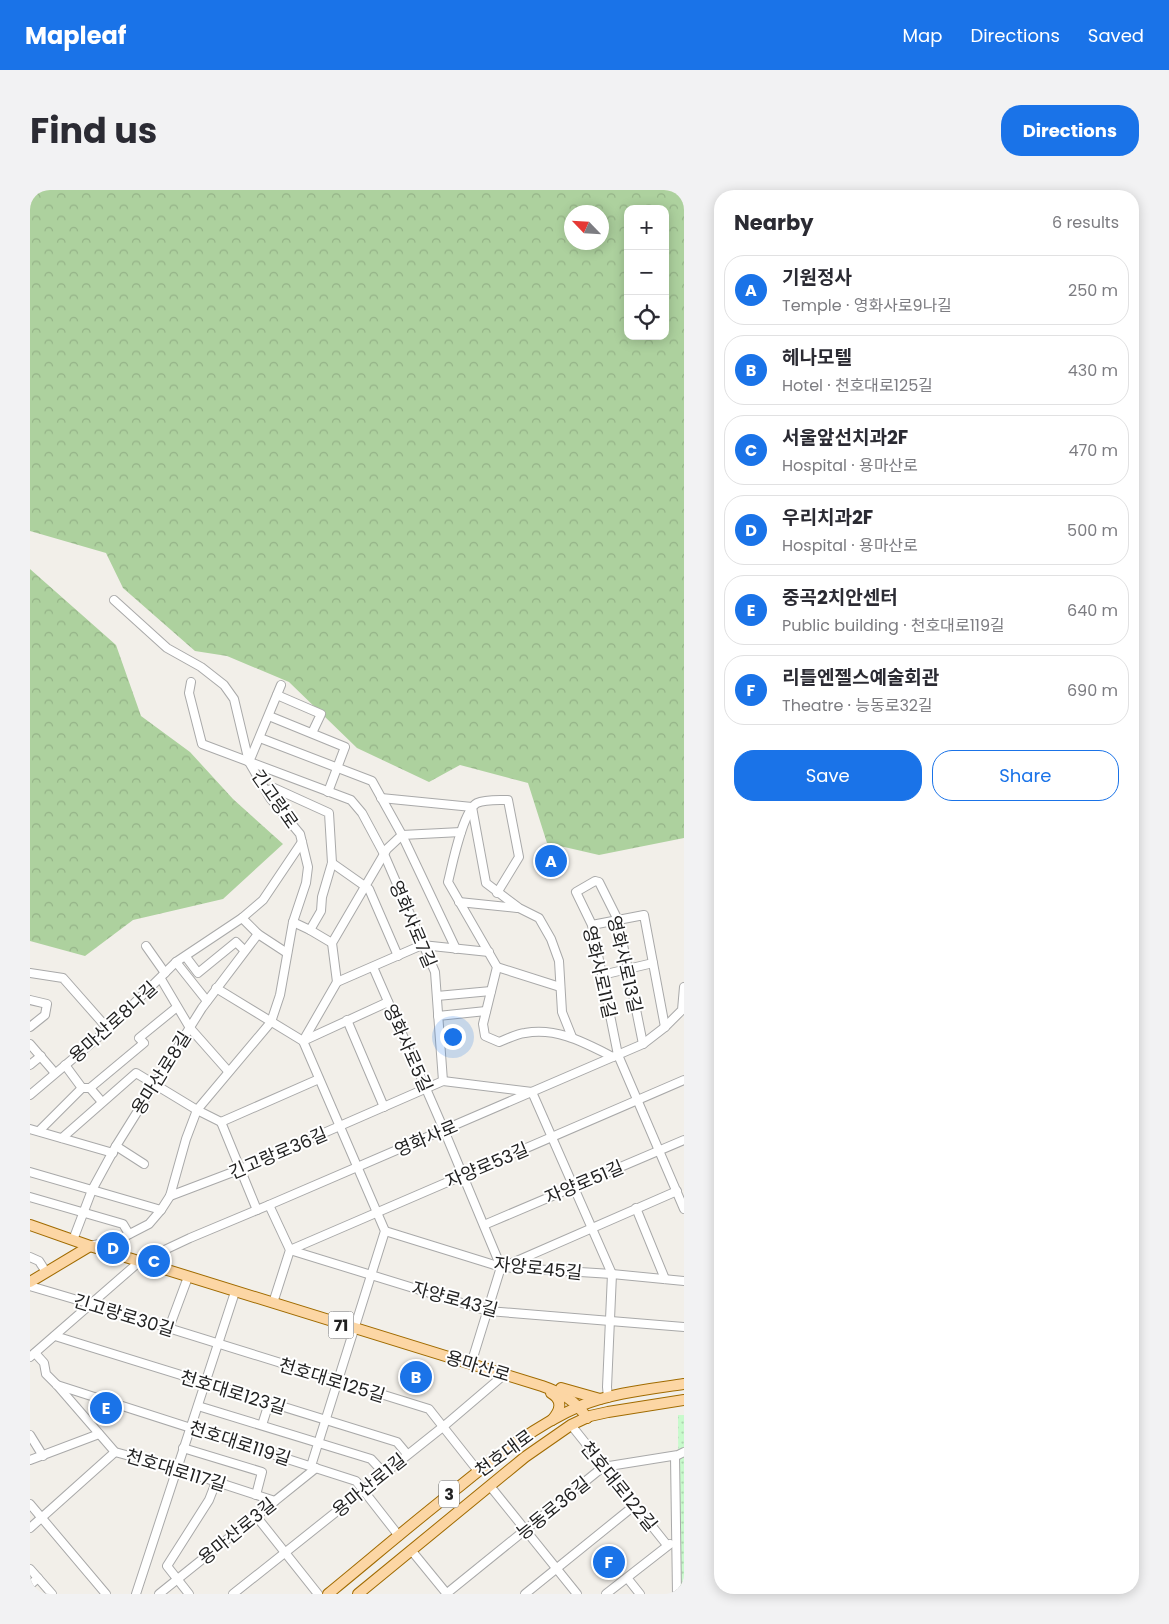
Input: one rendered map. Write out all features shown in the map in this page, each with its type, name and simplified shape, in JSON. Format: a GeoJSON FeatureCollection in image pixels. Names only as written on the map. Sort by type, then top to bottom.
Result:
{"type":"FeatureCollection","features":[{"type":"Feature","properties":{"kind":"main road","name":"용마산로"},"geometry":{"type":"LineString","coordinates":[[30,1225],[139,1262],[542,1386],[562,1394],[580,1406],[587,1418]]}},
{"type":"Feature","properties":{"kind":"main road","name":"긴고랑로"},"geometry":{"type":"LineString","coordinates":[[30,1282],[90,1246]]}},
{"type":"Feature","properties":{"kind":"main road","name":"천호대로"},"geometry":{"type":"LineString","coordinates":[[328,1594],[478,1471],[514,1444],[551,1421],[580,1406],[606,1398],[684,1384]]}},
{"type":"Feature","properties":{"kind":"main road"},"geometry":{"type":"LineString","coordinates":[[542,1386],[557,1387],[591,1397],[606,1398]]}},
{"type":"Feature","properties":{"kind":"main road"},"geometry":{"type":"LineString","coordinates":[[542,1386],[556,1396],[560,1402],[557,1413],[551,1421]]}},
{"type":"Feature","properties":{"kind":"main road","name":"천호대로"},"geometry":{"type":"LineString","coordinates":[[358,1594],[525,1457],[571,1426],[587,1418],[623,1409],[684,1400]]}},
{"type":"Feature","properties":{"kind":"street","name":"긴고랑로"},"geometry":{"type":"LineString","coordinates":[[90,1246],[118,1240],[149,1224],[161,1210],[170,1196],[186,1139],[197,1110],[271,1022],[280,995],[293,922],[306,883],[308,867],[300,834],[266,792],[249,762],[234,699],[224,685],[202,667],[167,648],[114,600]]}},
{"type":"Feature","properties":{"kind":"street","name":"영화사로7길"},"geometry":{"type":"LineString","coordinates":[[192,682],[189,693],[202,744],[351,800],[362,813],[384,854],[435,972],[443,1081]]}},
{"type":"Feature","properties":{"kind":"street"},"geometry":{"type":"LineString","coordinates":[[249,762],[281,685]]}},
{"type":"Feature","properties":{"kind":"street"},"geometry":{"type":"LineString","coordinates":[[277,695],[320,714],[312,733]]}},
{"type":"Feature","properties":{"kind":"street"},"geometry":{"type":"LineString","coordinates":[[269,716],[345,747],[328,792]]}},
{"type":"Feature","properties":{"kind":"street"},"geometry":{"type":"LineString","coordinates":[[260,738],[372,781],[402,835],[456,949]]}},
{"type":"Feature","properties":{"kind":"street"},"geometry":{"type":"LineString","coordinates":[[266,792],[274,788],[329,813],[332,863],[322,897],[321,911],[310,930]]}},
{"type":"Feature","properties":{"kind":"street"},"geometry":{"type":"LineString","coordinates":[[381,798],[472,807]]}},
{"type":"Feature","properties":{"kind":"street"},"geometry":{"type":"LineString","coordinates":[[497,893],[519,857],[508,800],[478,802],[472,807],[461,832],[448,882],[497,967],[483,1024],[485,1036],[499,1042],[523,1033],[544,1031],[572,1037],[616,1056]]}},
{"type":"Feature","properties":{"kind":"street"},"geometry":{"type":"LineString","coordinates":[[472,807],[486,883],[519,908],[539,918],[551,939],[559,961],[562,1012],[572,1037]]}},
{"type":"Feature","properties":{"kind":"street"},"geometry":{"type":"LineString","coordinates":[[337,982],[332,943],[387,849],[402,835],[461,832]]}},
{"type":"Feature","properties":{"kind":"street","name":"용마산로8나길"},"geometry":{"type":"LineString","coordinates":[[30,1095],[108,1029],[176,962],[242,918],[263,900],[302,842]]}},
{"type":"Feature","properties":{"kind":"street"},"geometry":{"type":"LineString","coordinates":[[332,863],[369,889],[398,956]]}},
{"type":"Feature","properties":{"kind":"street","name":"영화사로13길"},"geometry":{"type":"LineString","coordinates":[[576,892],[595,881],[599,882],[618,920],[643,1044]]}},
{"type":"Feature","properties":{"kind":"street","name":"영화사로11길"},"geometry":{"type":"LineString","coordinates":[[576,892],[592,926],[616,1056],[638,1100],[684,1209]]}},
{"type":"Feature","properties":{"kind":"street"},"geometry":{"type":"LineString","coordinates":[[460,902],[519,908]]}},
{"type":"Feature","properties":{"kind":"street"},"geometry":{"type":"LineString","coordinates":[[592,926],[644,915],[665,1028]]}},
{"type":"Feature","properties":{"kind":"street"},"geometry":{"type":"LineString","coordinates":[[242,918],[258,934],[287,953]]}},
{"type":"Feature","properties":{"kind":"street"},"geometry":{"type":"LineString","coordinates":[[293,922],[332,943]]}},
{"type":"Feature","properties":{"kind":"street","name":"용마산로8길"},"geometry":{"type":"LineString","coordinates":[[73,1240],[92,1190],[114,1149],[207,1001],[258,934]]}},
{"type":"Feature","properties":{"kind":"street"},"geometry":{"type":"LineString","coordinates":[[186,956],[198,973],[236,942],[244,950]]}},
{"type":"Feature","properties":{"kind":"street"},"geometry":{"type":"LineString","coordinates":[[303,1041],[337,982],[422,945],[489,952]]}},
{"type":"Feature","properties":{"kind":"street"},"geometry":{"type":"LineString","coordinates":[[146,946],[190,1028],[228,1071]]}},
{"type":"Feature","properties":{"kind":"street"},"geometry":{"type":"LineString","coordinates":[[176,962],[207,1001]]}},
{"type":"Feature","properties":{"kind":"street"},"geometry":{"type":"LineString","coordinates":[[602,975],[653,964]]}},
{"type":"Feature","properties":{"kind":"street","name":"영화사로5길"},"geometry":{"type":"LineString","coordinates":[[372,966],[444,1130],[501,1268]]}},
{"type":"Feature","properties":{"kind":"street"},"geometry":{"type":"LineString","coordinates":[[497,967],[560,987]]}},
{"type":"Feature","properties":{"kind":"street"},"geometry":{"type":"LineString","coordinates":[[30,973],[63,978],[108,1029]]}},
{"type":"Feature","properties":{"kind":"street","name":"영화사로"},"geometry":{"type":"LineString","coordinates":[[33,1355],[139,1262],[190,1238],[643,1044],[665,1028],[683,1011],[684,987]]}},
{"type":"Feature","properties":{"kind":"street"},"geometry":{"type":"LineString","coordinates":[[216,988],[303,1041],[385,1231],[313,1467]]}},
{"type":"Feature","properties":{"kind":"street"},"geometry":{"type":"LineString","coordinates":[[437,996],[491,991]]}},
{"type":"Feature","properties":{"kind":"street"},"geometry":{"type":"LineString","coordinates":[[30,1000],[47,1004],[45,1015],[30,1027]]}},
{"type":"Feature","properties":{"kind":"street"},"geometry":{"type":"LineString","coordinates":[[303,1041],[388,1002]]}},
{"type":"Feature","properties":{"kind":"street"},"geometry":{"type":"LineString","coordinates":[[39,1131],[86,1088],[144,1043],[139,1038],[177,1006]]}},
{"type":"Feature","properties":{"kind":"street"},"geometry":{"type":"LineString","coordinates":[[438,1016],[486,1011]]}},
{"type":"Feature","properties":{"kind":"street"},"geometry":{"type":"LineString","coordinates":[[347,1020],[384,1107]]}},
{"type":"Feature","properties":{"kind":"street"},"geometry":{"type":"LineString","coordinates":[[30,1044],[55,1073]]}},
{"type":"Feature","properties":{"kind":"street"},"geometry":{"type":"LineString","coordinates":[[30,1065],[41,1056]]}},
{"type":"Feature","properties":{"kind":"street","name":"용마산로8나길"},"geometry":{"type":"LineString","coordinates":[[64,1065],[102,1102]]}},
{"type":"Feature","properties":{"kind":"street"},"geometry":{"type":"LineString","coordinates":[[62,1138],[136,1073],[197,1110],[222,1122],[257,1210]]}},
{"type":"Feature","properties":{"kind":"street"},"geometry":{"type":"LineString","coordinates":[[222,1122],[320,1079]]}},
{"type":"Feature","properties":{"kind":"street","name":"자양로53길"},"geometry":{"type":"LineString","coordinates":[[290,1250],[684,1080]]}},
{"type":"Feature","properties":{"kind":"street"},"geometry":{"type":"LineString","coordinates":[[443,1081],[532,1092],[612,1274],[606,1398]]}},
{"type":"Feature","properties":{"kind":"street","name":"긴고랑로36길"},"geometry":{"type":"LineString","coordinates":[[170,1196],[340,1127],[443,1081]]}},
{"type":"Feature","properties":{"kind":"street"},"geometry":{"type":"LineString","coordinates":[[30,1129],[114,1149],[144,1164]]}},
{"type":"Feature","properties":{"kind":"street","name":"자양로51길"},"geometry":{"type":"LineString","coordinates":[[484,1225],[684,1140]]}},
{"type":"Feature","properties":{"kind":"street"},"geometry":{"type":"LineString","coordinates":[[30,1172],[161,1210]]}},
{"type":"Feature","properties":{"kind":"street"},"geometry":{"type":"LineString","coordinates":[[471,1364],[501,1268],[677,1191]]}},
{"type":"Feature","properties":{"kind":"street"},"geometry":{"type":"LineString","coordinates":[[30,1197],[83,1214],[123,1224],[129,1234]]}},
{"type":"Feature","properties":{"kind":"street"},"geometry":{"type":"LineString","coordinates":[[270,1205],[290,1250],[273,1303]]}},
{"type":"Feature","properties":{"kind":"street"},"geometry":{"type":"LineString","coordinates":[[636,1208],[665,1279]]}},
{"type":"Feature","properties":{"kind":"street","name":"자양로45길"},"geometry":{"type":"LineString","coordinates":[[385,1231],[501,1268],[612,1274],[684,1281]]}},
{"type":"Feature","properties":{"kind":"street","name":"자양로43길"},"geometry":{"type":"LineString","coordinates":[[290,1250],[488,1311],[684,1327]]}},
{"type":"Feature","properties":{"kind":"street"},"geometry":{"type":"LineString","coordinates":[[30,1257],[39,1260],[46,1272]]}},
{"type":"Feature","properties":{"kind":"street"},"geometry":{"type":"LineString","coordinates":[[169,1328],[188,1277]]}},
{"type":"Feature","properties":{"kind":"street","name":"긴고랑로30길"},"geometry":{"type":"LineString","coordinates":[[30,1282],[91,1304],[218,1344]]}},
{"type":"Feature","properties":{"kind":"street"},"geometry":{"type":"LineString","coordinates":[[136,1594],[235,1292]]}},
{"type":"Feature","properties":{"kind":"street","name":"천호대로123길"},"geometry":{"type":"LineString","coordinates":[[55,1336],[397,1442],[407,1454]]}},
{"type":"Feature","properties":{"kind":"street","name":"천호대로125길"},"geometry":{"type":"LineString","coordinates":[[218,1344],[429,1409],[478,1471]]}},
{"type":"Feature","properties":{"kind":"street","name":"천호대로117길"},"geometry":{"type":"LineString","coordinates":[[33,1355],[44,1363],[46,1374],[58,1385],[116,1452],[177,1469],[275,1501]]}},
{"type":"Feature","properties":{"kind":"street","name":"용마산로1길"},"geometry":{"type":"LineString","coordinates":[[233,1594],[444,1426],[505,1374]]}},
{"type":"Feature","properties":{"kind":"street","name":"천호대로119길"},"geometry":{"type":"LineString","coordinates":[[58,1385],[356,1481],[399,1536]]}},
{"type":"Feature","properties":{"kind":"street"},"geometry":{"type":"LineString","coordinates":[[262,1425],[269,1403]]}},
{"type":"Feature","properties":{"kind":"street"},"geometry":{"type":"LineString","coordinates":[[198,1406],[371,1459],[384,1473]]}},
{"type":"Feature","properties":{"kind":"street","name":"천호대로122길"},"geometry":{"type":"LineString","coordinates":[[571,1426],[667,1546]]}},
{"type":"Feature","properties":{"kind":"street"},"geometry":{"type":"LineString","coordinates":[[30,1460],[99,1434]]}},
{"type":"Feature","properties":{"kind":"street"},"geometry":{"type":"LineString","coordinates":[[30,1435],[43,1456]]}},
{"type":"Feature","properties":{"kind":"street"},"geometry":{"type":"LineString","coordinates":[[184,1448],[262,1472],[256,1495]]}},
{"type":"Feature","properties":{"kind":"street"},"geometry":{"type":"LineString","coordinates":[[30,1528],[116,1452]]}},
{"type":"Feature","properties":{"kind":"street","name":"능동로36길"},"geometry":{"type":"LineString","coordinates":[[447,1594],[603,1467],[675,1456],[684,1452]]}},
{"type":"Feature","properties":{"kind":"street"},"geometry":{"type":"LineString","coordinates":[[675,1456],[677,1594]]}},
{"type":"Feature","properties":{"kind":"street","name":"용마산로3길"},"geometry":{"type":"LineString","coordinates":[[159,1594],[275,1501],[313,1467]]}},
{"type":"Feature","properties":{"kind":"street"},"geometry":{"type":"LineString","coordinates":[[189,1594],[167,1566],[209,1500],[216,1482]]}},
{"type":"Feature","properties":{"kind":"street"},"geometry":{"type":"LineString","coordinates":[[490,1486],[577,1594]]}},
{"type":"Feature","properties":{"kind":"street"},"geometry":{"type":"LineString","coordinates":[[30,1504],[106,1594]]}},
{"type":"Feature","properties":{"kind":"street"},"geometry":{"type":"LineString","coordinates":[[525,1594],[635,1505]]}},
{"type":"Feature","properties":{"kind":"street"},"geometry":{"type":"LineString","coordinates":[[256,1516],[318,1594]]}},
{"type":"Feature","properties":{"kind":"street"},"geometry":{"type":"LineString","coordinates":[[606,1594],[628,1579],[667,1546],[677,1542]]}},
{"type":"Feature","properties":{"kind":"street"},"geometry":{"type":"LineString","coordinates":[[411,1550],[447,1594]]}},
{"type":"Feature","properties":{"kind":"street"},"geometry":{"type":"LineString","coordinates":[[30,1569],[52,1594]]}},
{"type":"Feature","properties":{"kind":"street"},"geometry":{"type":"LineString","coordinates":[[30,1585],[38,1578]]}},
{"type":"Feature","properties":{"kind":"street"},"geometry":{"type":"LineString","coordinates":[[628,1579],[640,1594]]}},
{"type":"Feature","properties":{"kind":"green space"},"geometry":{"type":"Polygon","coordinates":[[[30,190],[684,190],[684,838],[599,855],[547,843],[528,783],[460,765],[429,782],[357,748],[289,682],[227,656],[195,651],[123,588],[106,553],[30,531],[30,190]]]}},
{"type":"Feature","properties":{"kind":"green space"},"geometry":{"type":"Polygon","coordinates":[[[30,569],[116,645],[141,716],[190,752],[233,799],[283,844],[223,899],[133,920],[85,956],[30,941],[30,569]]]}},
{"type":"Feature","properties":{"kind":"green space"},"geometry":{"type":"Polygon","coordinates":[[[678,1415],[684,1415],[684,1594],[679,1594],[678,1415]]]}},
{"type":"Feature","properties":{"kind":"place","name":"기원정사"},"geometry":{"type":"Point","coordinates":[551,861]}},
{"type":"Feature","properties":{"kind":"place","name":"우리치과2F"},"geometry":{"type":"Point","coordinates":[113,1248]}},
{"type":"Feature","properties":{"kind":"place","name":"서울앞선치과2F"},"geometry":{"type":"Point","coordinates":[154,1261]}},
{"type":"Feature","properties":{"kind":"place","name":"헤나모텔"},"geometry":{"type":"Point","coordinates":[416,1377]}},
{"type":"Feature","properties":{"kind":"place","name":"중곡2치안센터"},"geometry":{"type":"Point","coordinates":[106,1408]}},
{"type":"Feature","properties":{"kind":"place","name":"리틀엔젤스예술회관"},"geometry":{"type":"Point","coordinates":[609,1562]}}]}
